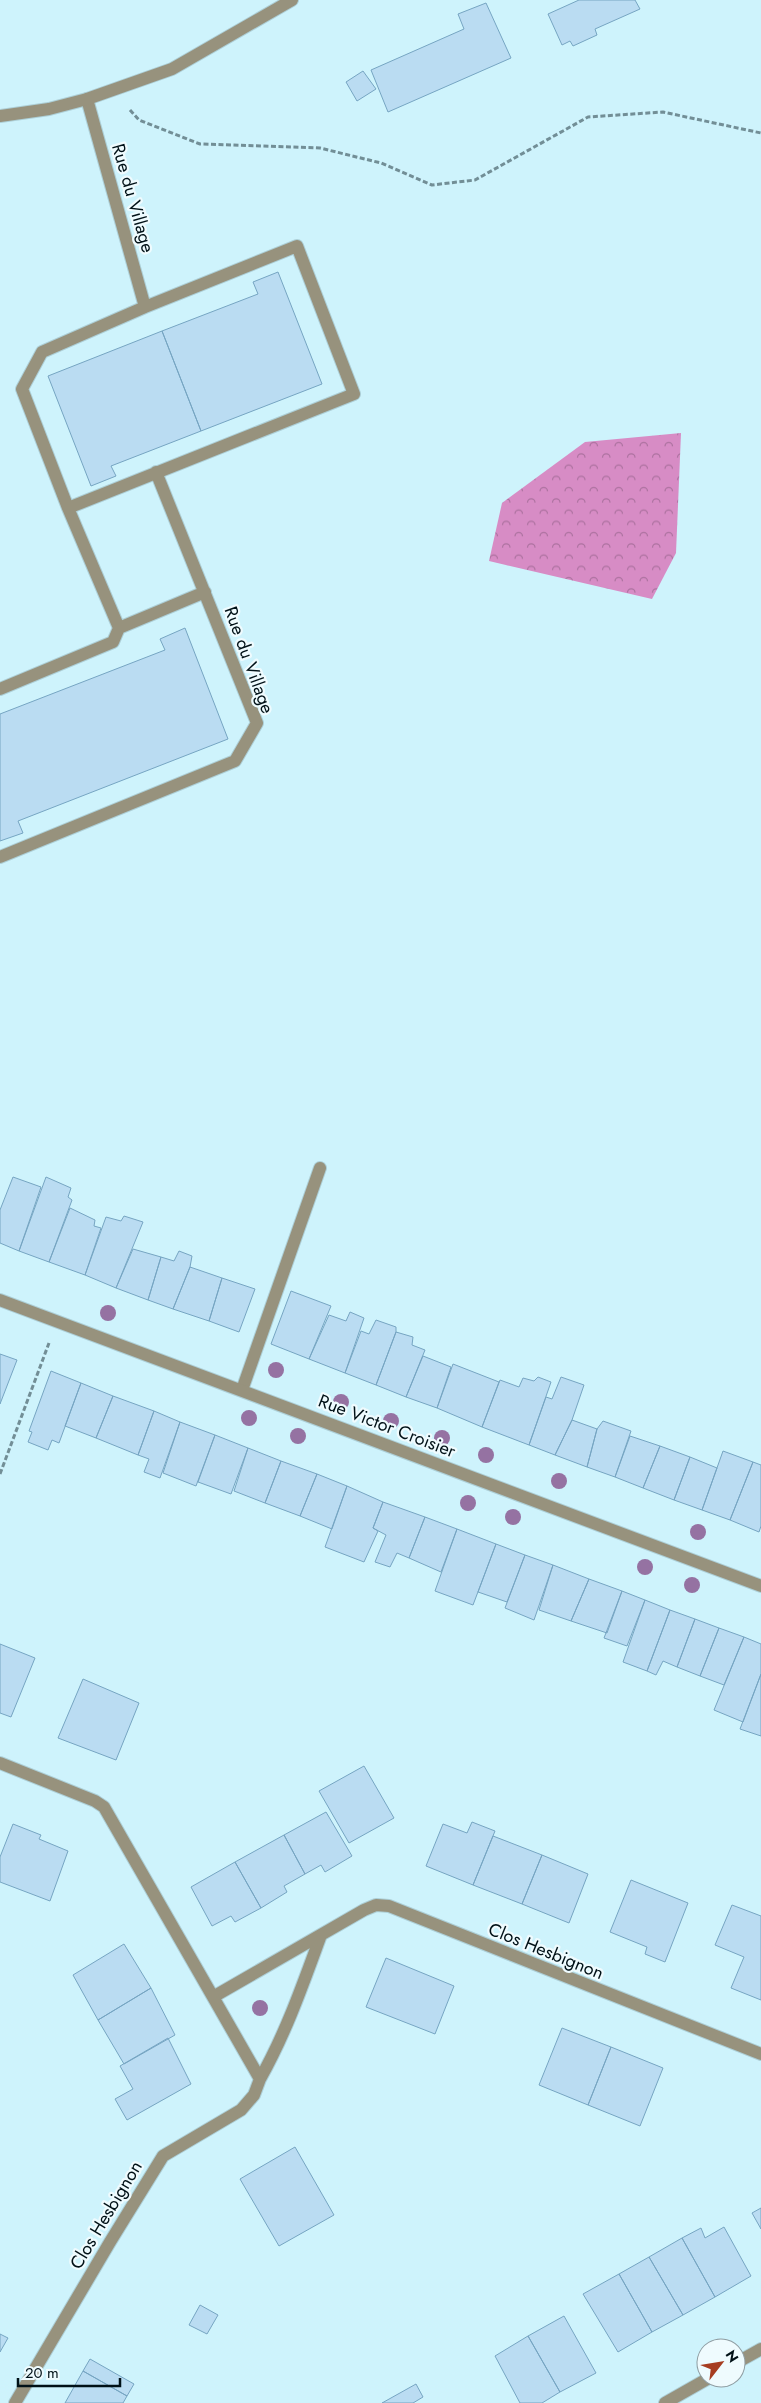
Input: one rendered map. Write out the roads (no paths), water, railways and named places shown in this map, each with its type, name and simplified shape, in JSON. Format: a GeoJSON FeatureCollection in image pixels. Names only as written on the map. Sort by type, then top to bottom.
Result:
{"type":"FeatureCollection","features":[{"type":"Feature","properties":{"kind":"street"},"geometry":{"type":"LineString","coordinates":[[0,116],[49,109],[86,99],[172,69],[292,0]]}},
{"type":"Feature","properties":{"kind":"street","name":"Rue du Village"},"geometry":{"type":"LineString","coordinates":[[86,99],[146,307]]}},
{"type":"Feature","properties":{"kind":"street"},"geometry":{"type":"LineString","coordinates":[[68,508],[354,394],[297,246],[146,307],[42,352],[22,389],[68,508],[119,628]]}},
{"type":"Feature","properties":{"kind":"street","name":"Rue du Village"},"geometry":{"type":"LineString","coordinates":[[0,857],[236,761],[257,723],[156,472]]}},
{"type":"Feature","properties":{"kind":"street"},"geometry":{"type":"LineString","coordinates":[[0,690],[113,642],[119,628],[205,592]]}},
{"type":"Feature","properties":{"kind":"street"},"geometry":{"type":"LineString","coordinates":[[242,1390],[320,1168]]}},
{"type":"Feature","properties":{"kind":"street","name":"Rue Victor Croisier"},"geometry":{"type":"LineString","coordinates":[[0,1300],[761,1586]]}},
{"type":"Feature","properties":{"kind":"street"},"geometry":{"type":"LineString","coordinates":[[0,1763],[95,1800],[104,1807],[260,2079]]}},
{"type":"Feature","properties":{"kind":"street","name":"Clos Hesbignon"},"geometry":{"type":"LineString","coordinates":[[213,1997],[364,1910],[376,1905],[389,1906],[761,2054]]}},
{"type":"Feature","properties":{"kind":"street","name":"Clos Hesbignon"},"geometry":{"type":"LineString","coordinates":[[15,2403],[163,2156],[241,2110],[254,2095],[260,2079],[287,2027],[321,1935]]}},
{"type":"Feature","properties":{"kind":"street"},"geometry":{"type":"LineString","coordinates":[[746,2357],[761,2349]]}},
{"type":"Feature","properties":{"kind":"street"},"geometry":{"type":"LineString","coordinates":[[665,2403],[696,2385]]}}]}
